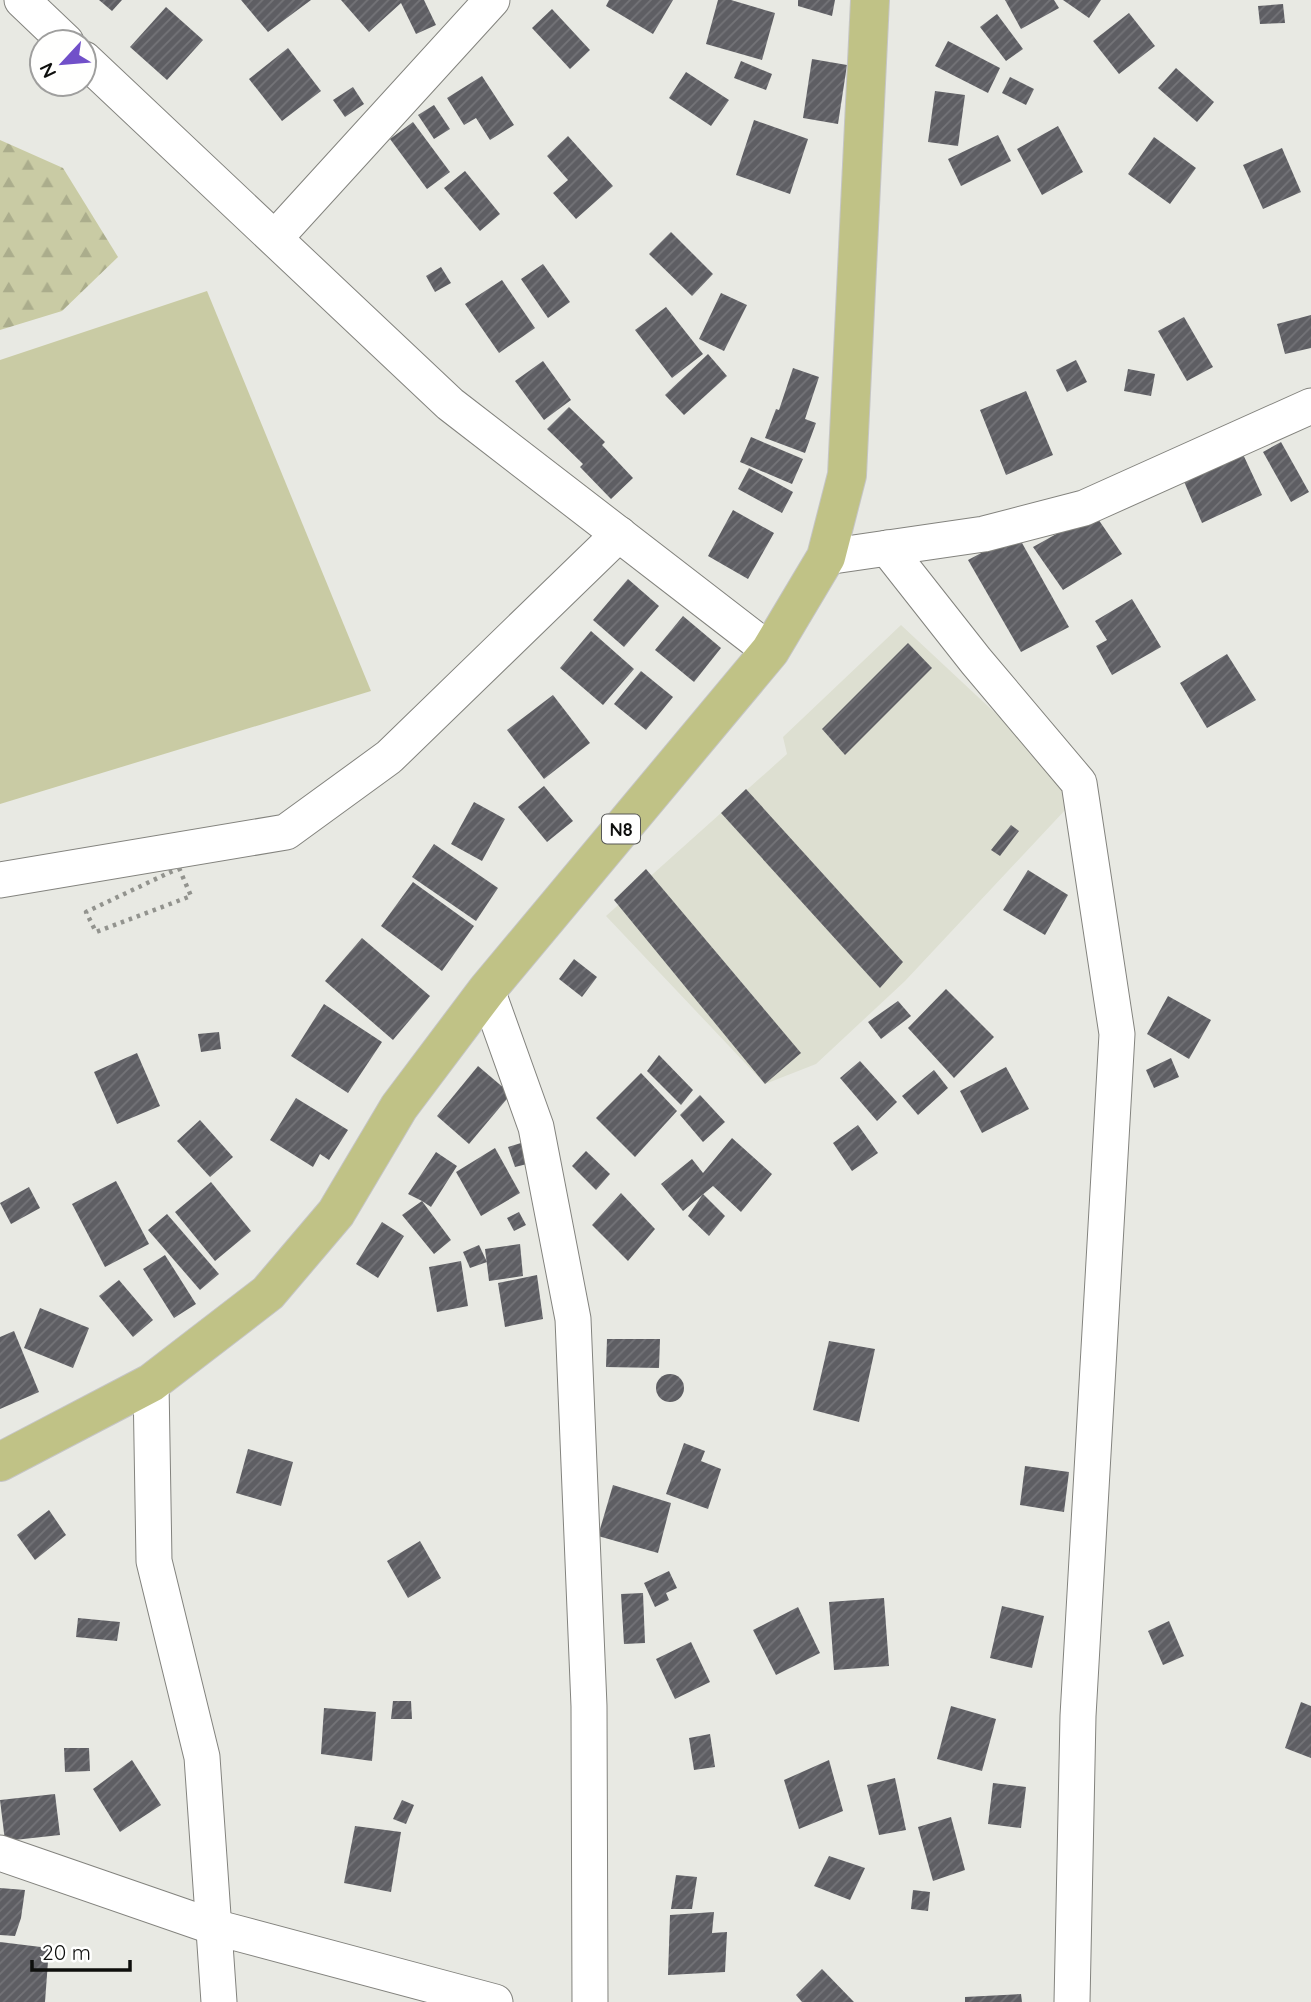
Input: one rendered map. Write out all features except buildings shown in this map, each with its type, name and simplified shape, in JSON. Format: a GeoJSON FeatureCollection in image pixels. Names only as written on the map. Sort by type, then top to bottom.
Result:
{"type":"FeatureCollection","features":[{"type":"Feature","properties":{"kind":"main road","name":"N8"},"geometry":{"type":"LineString","coordinates":[[0,1462],[150,1382],[268,1293],[336,1213],[399,1107],[487,990],[770,651],[826,557],[846,475],[870,0]]}},
{"type":"Feature","properties":{"kind":"street"},"geometry":{"type":"LineString","coordinates":[[22,0],[51,28]]}},
{"type":"Feature","properties":{"kind":"street"},"geometry":{"type":"LineString","coordinates":[[275,238],[492,0]]}},
{"type":"Feature","properties":{"kind":"street"},"geometry":{"type":"LineString","coordinates":[[98,72],[450,404],[770,651]]}},
{"type":"Feature","properties":{"kind":"street"},"geometry":{"type":"LineString","coordinates":[[826,557],[984,534],[1084,508],[1311,406]]}},
{"type":"Feature","properties":{"kind":"street"},"geometry":{"type":"LineString","coordinates":[[0,880],[286,832],[389,757],[619,534]]}},
{"type":"Feature","properties":{"kind":"street"},"geometry":{"type":"LineString","coordinates":[[887,548],[976,662],[1079,783],[1117,1034],[1078,1716],[1072,2002]]}},
{"type":"Feature","properties":{"kind":"street"},"geometry":{"type":"LineString","coordinates":[[487,990],[536,1126],[573,1319],[589,1706],[590,2002]]}},
{"type":"Feature","properties":{"kind":"street"},"geometry":{"type":"LineString","coordinates":[[150,1382],[154,1562],[202,1757],[219,2002]]}},
{"type":"Feature","properties":{"kind":"street"},"geometry":{"type":"LineString","coordinates":[[0,1853],[214,1927],[495,2002]]}},
{"type":"Feature","properties":{"kind":"path"},"geometry":{"type":"LineString","coordinates":[[86,912],[96,932],[191,896]]}},
{"type":"Feature","properties":{"kind":"shaded area"},"geometry":{"type":"Polygon","coordinates":[[[901,625],[1081,793],[905,981],[816,1064],[765,1084],[606,916],[787,754],[783,737],[901,625]]]}},
{"type":"Feature","properties":{"kind":"green space"},"geometry":{"type":"Polygon","coordinates":[[[0,140],[63,168],[118,257],[62,311],[0,330],[0,140]]]}},
{"type":"Feature","properties":{"kind":"green space"},"geometry":{"type":"Polygon","coordinates":[[[207,291],[371,691],[0,804],[0,360],[207,291]]]}}]}
